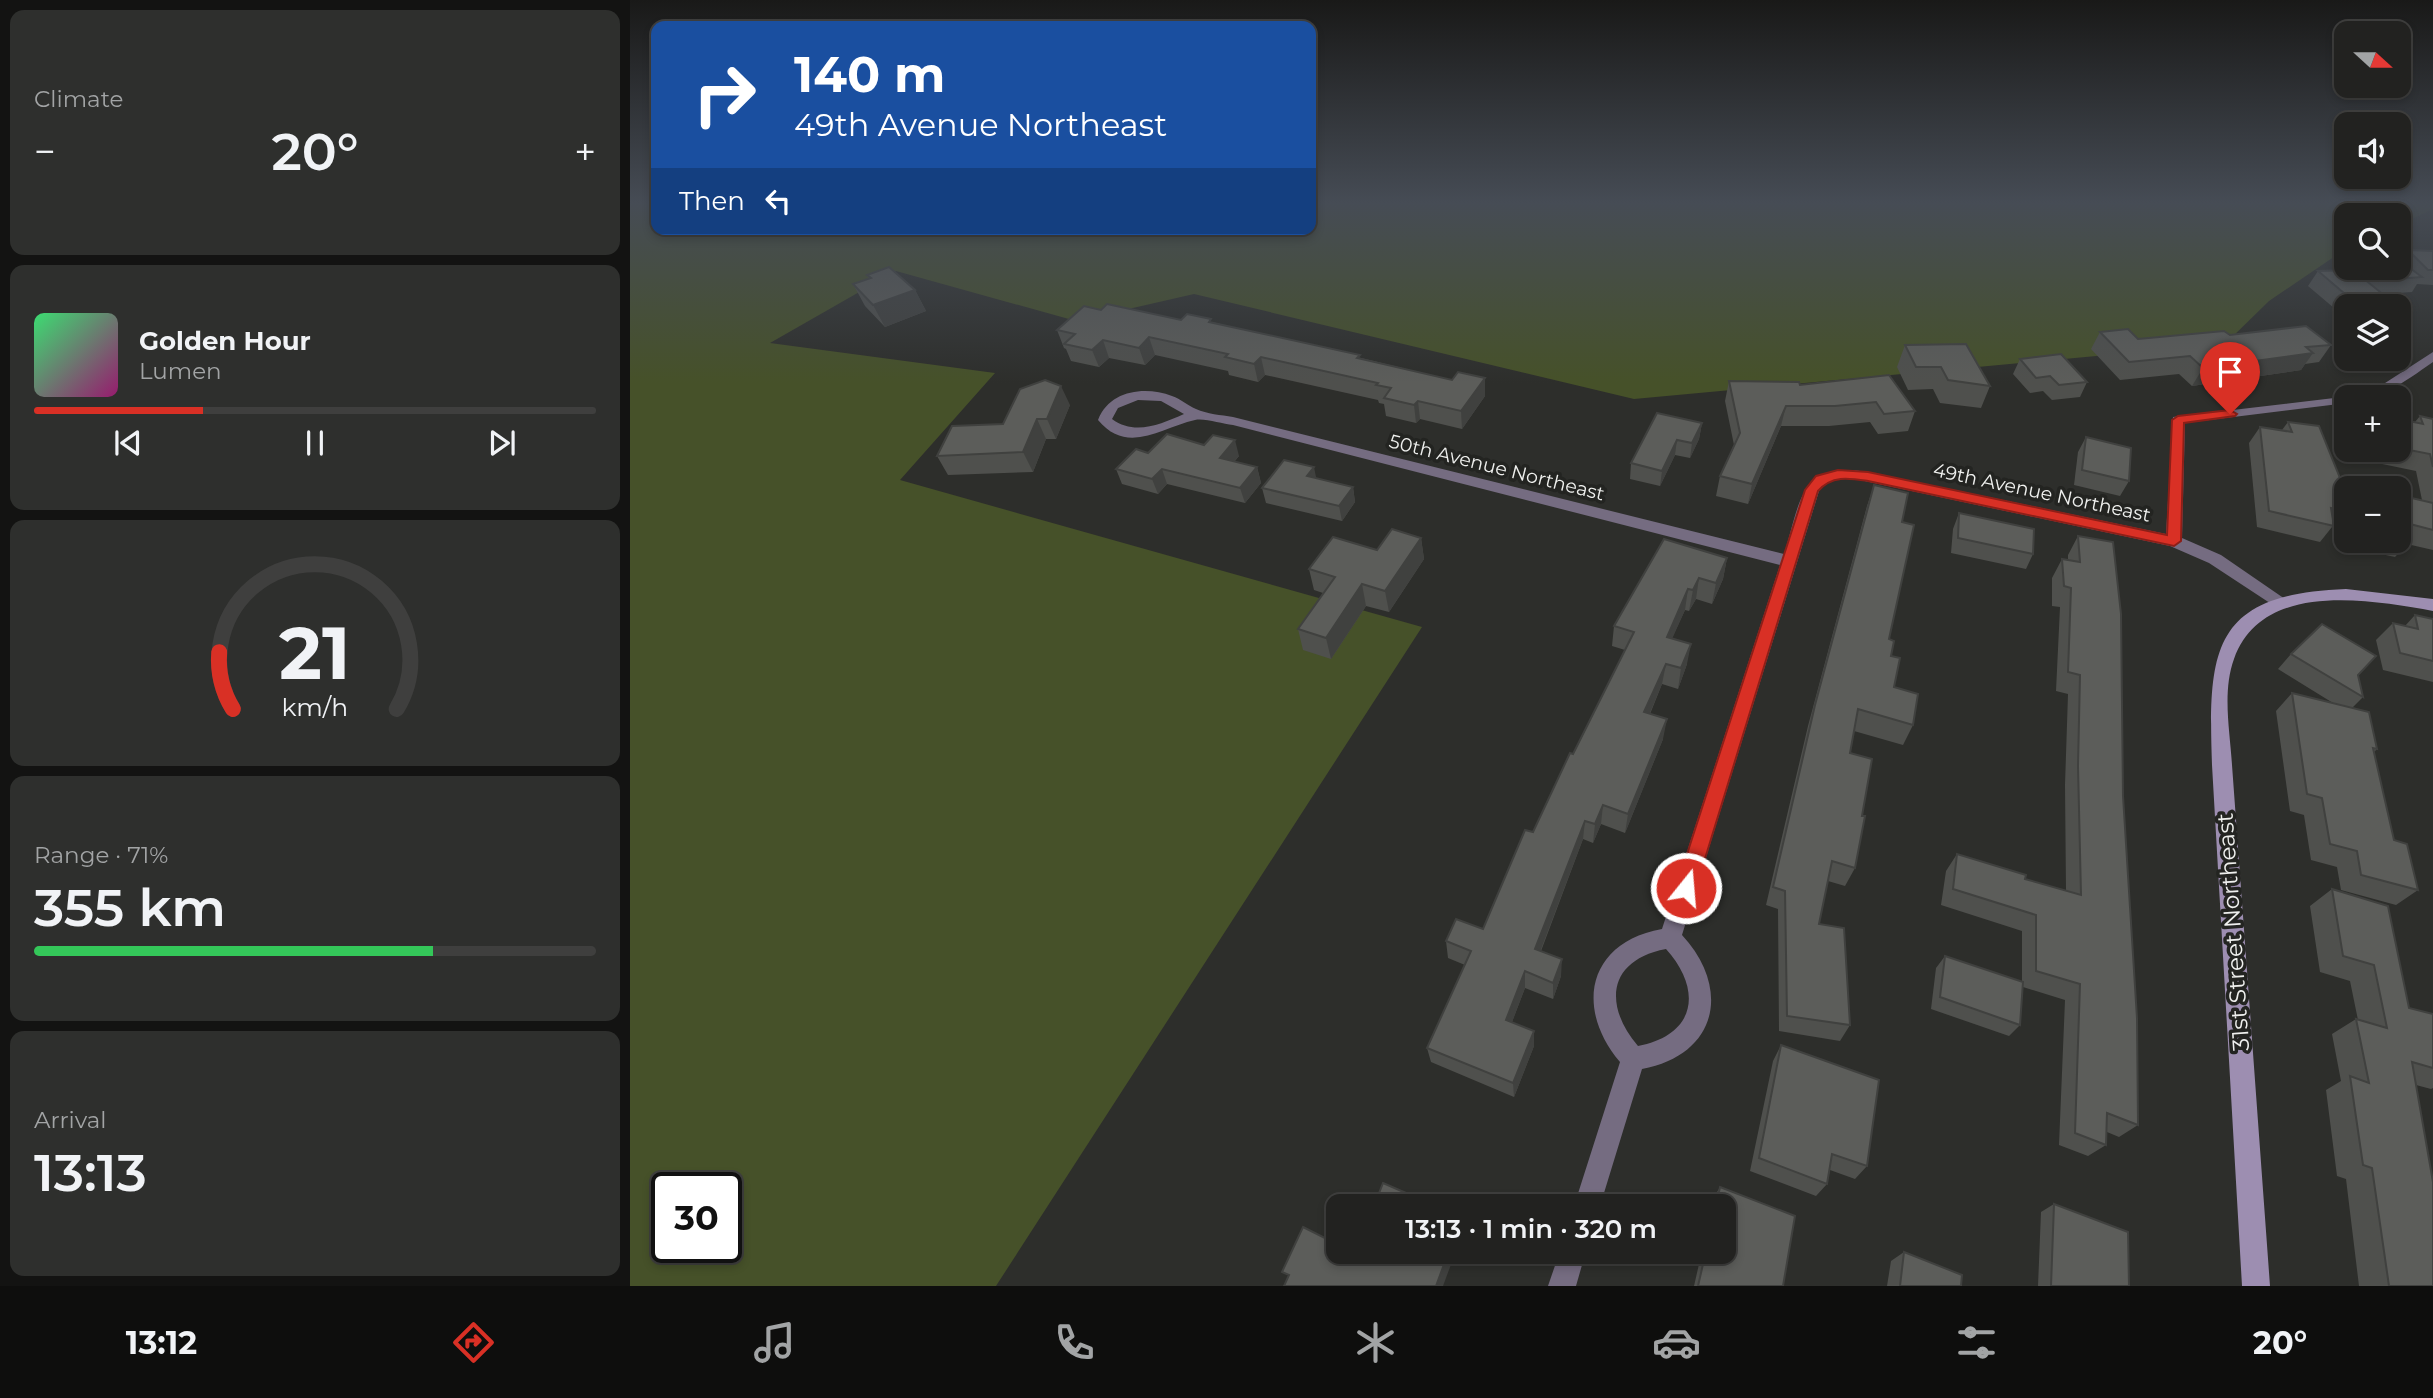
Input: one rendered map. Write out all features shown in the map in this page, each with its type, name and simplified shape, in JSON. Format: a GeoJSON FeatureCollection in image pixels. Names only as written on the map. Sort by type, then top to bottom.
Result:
{"type":"FeatureCollection","features":[{"type":"Feature","properties":{"kind":"street"},"geometry":{"type":"LineString","coordinates":[[2391,385],[2433,356]]}},
{"type":"Feature","properties":{"kind":"street","name":"50th Avenue Northeast"},"geometry":{"type":"LineString","coordinates":[[1196,414],[1160,430],[1141,432],[1124,432],[1111,427],[1105,421],[1107,410],[1119,401],[1135,396],[1167,398],[1196,414],[1233,421],[1788,561]]}},
{"type":"Feature","properties":{"kind":"street"},"geometry":{"type":"LineString","coordinates":[[2174,541],[2178,420],[2334,401]]}},
{"type":"Feature","properties":{"kind":"street","name":"49th Avenue Northeast"},"geometry":{"type":"LineString","coordinates":[[1788,561],[1812,490],[1821,480],[1834,474],[1868,477],[2174,541],[2215,559],[2279,603]]}},
{"type":"Feature","properties":{"kind":"street"},"geometry":{"type":"LineString","coordinates":[[1670,938],[1788,561]]}},
{"type":"Feature","properties":{"kind":"street"},"geometry":{"type":"LineString","coordinates":[[2279,603],[2331,594],[2368,595],[2433,606]]}},
{"type":"Feature","properties":{"kind":"street","name":"31st Street Northeast"},"geometry":{"type":"LineString","coordinates":[[2256,1286],[2222,765],[2220,683],[2225,657],[2234,638],[2246,625],[2279,603]]}},
{"type":"Feature","properties":{"kind":"street"},"geometry":{"type":"LineString","coordinates":[[1670,938],[1693,964],[1702,997],[1699,1014],[1692,1029],[1681,1042],[1667,1052],[1651,1058],[1633,1059],[1621,1048],[1606,1020],[1604,989],[1608,975],[1616,962],[1633,947],[1655,939],[1670,938]]}},
{"type":"Feature","properties":{"kind":"street"},"geometry":{"type":"LineString","coordinates":[[1591,1194],[1633,1059]]}},
{"type":"Feature","properties":{"kind":"street"},"geometry":{"type":"LineString","coordinates":[[1562,1286],[1569,1264]]}},
{"type":"Feature","properties":{"kind":"green space"},"geometry":{"type":"Polygon","coordinates":[[[630,263],[2325,263],[2269,301],[2225,344],[1634,399],[1194,294],[1076,321],[896,271],[770,343],[995,373],[900,480],[1422,627],[996,1286],[630,1286],[630,263]]]}},
{"type":"Feature","properties":{"kind":"building"},"geometry":{"type":"Polygon","coordinates":[[[2421,263],[2433,263],[2433,270],[2428,270],[2421,263]]]}},
{"type":"Feature","properties":{"kind":"building"},"geometry":{"type":"Polygon","coordinates":[[[889,267],[915,290],[873,305],[853,284],[871,278],[867,275],[889,267]]]}},
{"type":"Feature","properties":{"kind":"building"},"geometry":{"type":"Polygon","coordinates":[[[2411,269],[2422,277],[2411,278],[2411,269]]]}},
{"type":"Feature","properties":{"kind":"building"},"geometry":{"type":"Polygon","coordinates":[[[2318,271],[2334,271],[2334,280],[2365,280],[2383,294],[2345,294],[2318,271]]]}},
{"type":"Feature","properties":{"kind":"building"},"geometry":{"type":"Polygon","coordinates":[[[1107,304],[1181,320],[1187,314],[1211,319],[1209,322],[1360,355],[1357,358],[1452,380],[1458,372],[1485,378],[1461,411],[1418,401],[1414,405],[1384,398],[1391,388],[1376,385],[1378,383],[1261,357],[1254,364],[1225,357],[1228,354],[1149,337],[1139,348],[1103,340],[1092,350],[1064,344],[1075,334],[1057,330],[1084,306],[1101,310],[1107,304]]]}},
{"type":"Feature","properties":{"kind":"building"},"geometry":{"type":"Polygon","coordinates":[[[2306,326],[2331,345],[2306,347],[2313,353],[2203,368],[2190,356],[2129,362],[2100,332],[2128,329],[2138,339],[2224,331],[2230,335],[2306,326]]]}},
{"type":"Feature","properties":{"kind":"building"},"geometry":{"type":"Polygon","coordinates":[[[1966,344],[1990,386],[1948,380],[1941,367],[1916,367],[1905,345],[1966,344]]]}},
{"type":"Feature","properties":{"kind":"building"},"geometry":{"type":"Polygon","coordinates":[[[2061,354],[2087,382],[2059,385],[2050,376],[2036,378],[2020,359],[2061,354]]]}},
{"type":"Feature","properties":{"kind":"building"},"geometry":{"type":"Polygon","coordinates":[[[1889,375],[1915,411],[1884,414],[1876,402],[1835,406],[1786,406],[1752,484],[1720,476],[1740,433],[1729,381],[1799,382],[1800,385],[1889,375]]]}},
{"type":"Feature","properties":{"kind":"building"},"geometry":{"type":"Polygon","coordinates":[[[1045,380],[1061,386],[1047,419],[1037,419],[1023,452],[937,456],[952,426],[1003,424],[1020,389],[1045,380]]]}},
{"type":"Feature","properties":{"kind":"building"},"geometry":{"type":"Polygon","coordinates":[[[1657,413],[1702,423],[1692,443],[1677,440],[1662,471],[1631,463],[1657,413]]]}},
{"type":"Feature","properties":{"kind":"building"},"geometry":{"type":"Polygon","coordinates":[[[2420,416],[2433,419],[2433,467],[2430,454],[2411,450],[2411,422],[2423,424],[2420,416]]]}},
{"type":"Feature","properties":{"kind":"building"},"geometry":{"type":"Polygon","coordinates":[[[2288,422],[2319,426],[2339,476],[2334,476],[2334,509],[2331,508],[2334,526],[2269,511],[2260,427],[2292,432],[2288,422]]]}},
{"type":"Feature","properties":{"kind":"building"},"geometry":{"type":"Polygon","coordinates":[[[1167,434],[1204,445],[1213,435],[1235,440],[1220,458],[1257,467],[1240,488],[1162,469],[1152,479],[1116,469],[1136,449],[1148,453],[1167,434]]]}},
{"type":"Feature","properties":{"kind":"building"},"geometry":{"type":"Polygon","coordinates":[[[2086,437],[2131,448],[2129,481],[2082,470],[2086,437]]]}},
{"type":"Feature","properties":{"kind":"building"},"geometry":{"type":"Polygon","coordinates":[[[1284,460],[1314,467],[1307,476],[1353,487],[1339,506],[1262,488],[1284,460]]]}},
{"type":"Feature","properties":{"kind":"building"},"geometry":{"type":"Polygon","coordinates":[[[1874,485],[1908,493],[1902,522],[1914,525],[1889,639],[1894,641],[1891,656],[1900,658],[1894,687],[1918,694],[1913,725],[1858,709],[1850,753],[1872,759],[1862,816],[1865,816],[1855,868],[1832,861],[1819,924],[1844,928],[1850,1025],[1787,1016],[1785,891],[1773,887],[1815,705],[1874,485]]]}},
{"type":"Feature","properties":{"kind":"building"},"geometry":{"type":"Polygon","coordinates":[[[2411,498],[2433,503],[2433,530],[2411,524],[2411,498]]]}},
{"type":"Feature","properties":{"kind":"building"},"geometry":{"type":"Polygon","coordinates":[[[1959,513],[2034,529],[2033,554],[1958,538],[1959,513]]]}},
{"type":"Feature","properties":{"kind":"building"},"geometry":{"type":"Polygon","coordinates":[[[1392,529],[1421,538],[1385,591],[1362,584],[1326,638],[1298,629],[1335,577],[1309,569],[1333,537],[1377,550],[1392,529]]]}},
{"type":"Feature","properties":{"kind":"building"},"geometry":{"type":"Polygon","coordinates":[[[2078,536],[2113,542],[2121,614],[2123,796],[2137,1018],[2138,1125],[2107,1113],[2106,1145],[2075,1133],[2080,984],[2036,971],[2036,915],[1953,889],[1957,854],[2026,875],[2025,879],[2081,895],[2078,766],[2080,675],[2068,672],[2071,588],[2064,586],[2062,559],[2080,562],[2078,536]]]}},
{"type":"Feature","properties":{"kind":"building"},"geometry":{"type":"Polygon","coordinates":[[[1664,539],[1727,558],[1716,583],[1699,578],[1693,590],[1688,589],[1667,637],[1691,644],[1681,668],[1666,664],[1644,712],[1667,719],[1628,814],[1603,805],[1595,824],[1585,821],[1535,949],[1562,959],[1553,983],[1525,971],[1506,1020],[1534,1031],[1513,1083],[1427,1048],[1471,951],[1446,941],[1456,919],[1483,929],[1525,830],[1533,832],[1570,753],[1573,754],[1634,632],[1614,626],[1664,539]]]}},
{"type":"Feature","properties":{"kind":"building"},"geometry":{"type":"Polygon","coordinates":[[[2415,615],[2433,619],[2433,661],[2400,653],[2393,623],[2418,629],[2415,615]]]}},
{"type":"Feature","properties":{"kind":"building"},"geometry":{"type":"Polygon","coordinates":[[[2322,624],[2376,656],[2358,675],[2363,697],[2291,654],[2322,624]]]}},
{"type":"Feature","properties":{"kind":"building"},"geometry":{"type":"Polygon","coordinates":[[[2292,693],[2369,712],[2377,749],[2373,748],[2394,840],[2407,844],[2418,890],[2361,875],[2357,851],[2330,844],[2322,798],[2307,794],[2292,693]]]}},
{"type":"Feature","properties":{"kind":"building"},"geometry":{"type":"Polygon","coordinates":[[[2332,889],[2388,906],[2409,1008],[2433,1014],[2433,1068],[2412,1062],[2433,1182],[2433,1286],[2389,1286],[2372,1168],[2363,1165],[2350,1076],[2369,1083],[2356,1019],[2387,1028],[2374,965],[2343,956],[2332,889]]]}},
{"type":"Feature","properties":{"kind":"building"},"geometry":{"type":"Polygon","coordinates":[[[1945,956],[2023,982],[2020,1025],[1940,997],[1945,956]]]}},
{"type":"Feature","properties":{"kind":"building"},"geometry":{"type":"Polygon","coordinates":[[[1781,1045],[1879,1080],[1867,1166],[1832,1154],[1827,1184],[1759,1158],[1781,1045]]]}},
{"type":"Feature","properties":{"kind":"building"},"geometry":{"type":"Polygon","coordinates":[[[1383,1183],[1408,1194],[1379,1194],[1383,1183]]]}},
{"type":"Feature","properties":{"kind":"building"},"geometry":{"type":"Polygon","coordinates":[[[1720,1187],[1795,1216],[1783,1286],[1698,1286],[1703,1264],[1736,1264],[1736,1194],[1719,1194],[1720,1187]]]}},
{"type":"Feature","properties":{"kind":"building"},"geometry":{"type":"Polygon","coordinates":[[[2054,1204],[2128,1232],[2129,1286],[2051,1286],[2054,1204]]]}},
{"type":"Feature","properties":{"kind":"building"},"geometry":{"type":"Polygon","coordinates":[[[1303,1227],[1326,1238],[1326,1264],[1444,1264],[1436,1286],[1284,1286],[1289,1275],[1282,1272],[1303,1227]]]}},
{"type":"Feature","properties":{"kind":"building"},"geometry":{"type":"Polygon","coordinates":[[[1904,1252],[1962,1275],[1961,1286],[1900,1286],[1904,1252]]]}},
{"type":"Feature","properties":{"kind":"route"},"geometry":{"type":"LineString","coordinates":[[1686,888],[1788,561],[1816,484],[1826,476],[1852,474],[2174,541],[2178,420],[2230,414]]}}]}
